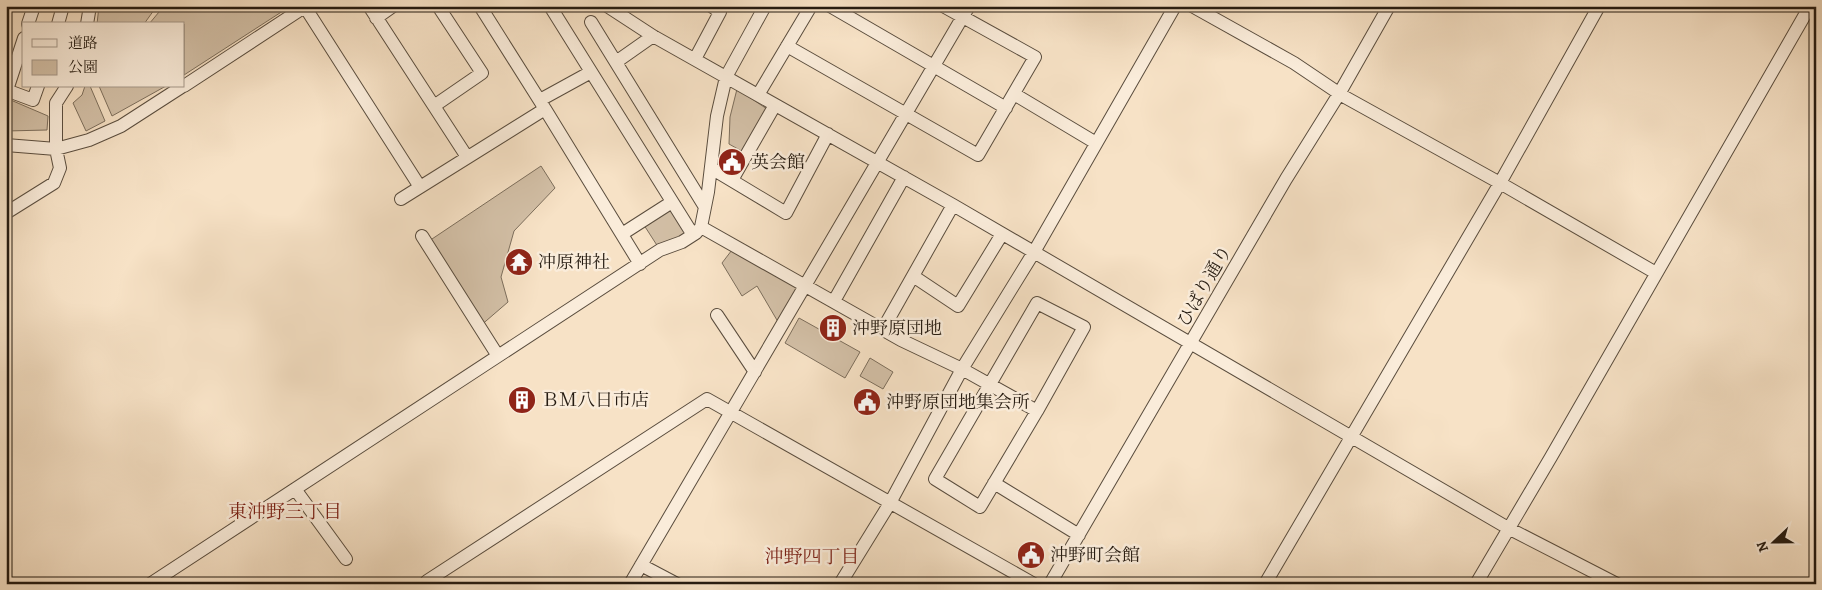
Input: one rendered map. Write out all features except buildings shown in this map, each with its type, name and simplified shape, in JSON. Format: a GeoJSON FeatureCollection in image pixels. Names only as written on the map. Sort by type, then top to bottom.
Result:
{"type":"FeatureCollection","features":[{"type":"Feature","properties":{"kind":"street"},"geometry":{"type":"LineString","coordinates":[[29,22],[34,6]]}},
{"type":"Feature","properties":{"kind":"street"},"geometry":{"type":"LineString","coordinates":[[59,22],[63,6]]}},
{"type":"Feature","properties":{"kind":"street"},"geometry":{"type":"LineString","coordinates":[[87,22],[90,6]]}},
{"type":"Feature","properties":{"kind":"street"},"geometry":{"type":"LineString","coordinates":[[369,6],[467,157]]}},
{"type":"Feature","properties":{"kind":"street"},"geometry":{"type":"LineString","coordinates":[[376,18],[393,6]]}},
{"type":"Feature","properties":{"kind":"street"},"geometry":{"type":"LineString","coordinates":[[434,106],[482,73],[438,6]]}},
{"type":"Feature","properties":{"kind":"street"},"geometry":{"type":"LineString","coordinates":[[480,6],[543,104],[640,264]]}},
{"type":"Feature","properties":{"kind":"street"},"geometry":{"type":"LineString","coordinates":[[550,6],[672,202],[697,231],[834,301],[882,329],[962,369],[1037,411]]}},
{"type":"Feature","properties":{"kind":"street"},"geometry":{"type":"LineString","coordinates":[[607,6],[653,36],[953,205],[1508,528],[1617,584]]}},
{"type":"Feature","properties":{"kind":"street"},"geometry":{"type":"LineString","coordinates":[[150,584],[660,250],[682,242],[697,231],[705,207],[717,116],[726,77],[765,6]]}},
{"type":"Feature","properties":{"kind":"street"},"geometry":{"type":"LineString","coordinates":[[758,95],[811,6]]}},
{"type":"Feature","properties":{"kind":"street"},"geometry":{"type":"LineString","coordinates":[[830,6],[1006,108]]}},
{"type":"Feature","properties":{"kind":"street"},"geometry":{"type":"LineString","coordinates":[[787,46],[978,155],[1035,57],[943,6]]}},
{"type":"Feature","properties":{"kind":"street"},"geometry":{"type":"LineString","coordinates":[[630,584],[970,6]]}},
{"type":"Feature","properties":{"kind":"street"},"geometry":{"type":"LineString","coordinates":[[840,584],[890,503],[962,369],[1034,252],[1175,6]]}},
{"type":"Feature","properties":{"kind":"street"},"geometry":{"type":"LineString","coordinates":[[1192,6],[1294,63],[1339,94],[1500,183],[1656,273]]}},
{"type":"Feature","properties":{"kind":"street","name":"ひばり通り"},"geometry":{"type":"LineString","coordinates":[[1050,584],[1389,6]]}},
{"type":"Feature","properties":{"kind":"street"},"geometry":{"type":"LineString","coordinates":[[1265,584],[1500,183],[1599,6]]}},
{"type":"Feature","properties":{"kind":"street"},"geometry":{"type":"LineString","coordinates":[[1476,584],[1552,457],[1810,6]]}},
{"type":"Feature","properties":{"kind":"street"},"geometry":{"type":"LineString","coordinates":[[185,85],[300,8],[420,187]]}},
{"type":"Feature","properties":{"kind":"street"},"geometry":{"type":"LineString","coordinates":[[695,59],[718,8]]}},
{"type":"Feature","properties":{"kind":"street"},"geometry":{"type":"LineString","coordinates":[[591,22],[705,207]]}},
{"type":"Feature","properties":{"kind":"street"},"geometry":{"type":"LineString","coordinates":[[616,62],[653,36]]}},
{"type":"Feature","properties":{"kind":"street"},"geometry":{"type":"LineString","coordinates":[[22,44],[7,91],[33,100],[37,88]]}},
{"type":"Feature","properties":{"kind":"street"},"geometry":{"type":"LineString","coordinates":[[401,199],[467,157],[591,72]]}},
{"type":"Feature","properties":{"kind":"street"},"geometry":{"type":"LineString","coordinates":[[6,213],[54,182],[60,168],[56,149],[56,103],[66,88]]}},
{"type":"Feature","properties":{"kind":"street"},"geometry":{"type":"LineString","coordinates":[[6,145],[56,149],[89,140],[121,126],[181,88]]}},
{"type":"Feature","properties":{"kind":"street"},"geometry":{"type":"LineString","coordinates":[[1014,94],[1096,143]]}},
{"type":"Feature","properties":{"kind":"street"},"geometry":{"type":"LineString","coordinates":[[732,180],[775,105]]}},
{"type":"Feature","properties":{"kind":"street"},"geometry":{"type":"LineString","coordinates":[[710,168],[786,213],[828,134]]}},
{"type":"Feature","properties":{"kind":"street"},"geometry":{"type":"LineString","coordinates":[[834,301],[904,177]]}},
{"type":"Feature","properties":{"kind":"street"},"geometry":{"type":"LineString","coordinates":[[622,234],[672,202]]}},
{"type":"Feature","properties":{"kind":"street"},"geometry":{"type":"LineString","coordinates":[[882,329],[953,205]]}},
{"type":"Feature","properties":{"kind":"street"},"geometry":{"type":"LineString","coordinates":[[913,276],[958,306],[1002,234]]}},
{"type":"Feature","properties":{"kind":"street"},"geometry":{"type":"LineString","coordinates":[[422,236],[498,356]]}},
{"type":"Feature","properties":{"kind":"street"},"geometry":{"type":"LineString","coordinates":[[1037,303],[1084,327],[980,507],[935,479],[989,384],[1037,303]]}},
{"type":"Feature","properties":{"kind":"street"},"geometry":{"type":"LineString","coordinates":[[717,315],[755,372]]}},
{"type":"Feature","properties":{"kind":"street"},"geometry":{"type":"LineString","coordinates":[[428,583],[707,399],[1034,584]]}},
{"type":"Feature","properties":{"kind":"street"},"geometry":{"type":"LineString","coordinates":[[994,483],[1079,534]]}},
{"type":"Feature","properties":{"kind":"street"},"geometry":{"type":"LineString","coordinates":[[295,489],[346,559]]}},
{"type":"Feature","properties":{"kind":"street"},"geometry":{"type":"LineString","coordinates":[[641,565],[677,584]]}},
{"type":"Feature","properties":{"kind":"green space"},"geometry":{"type":"Polygon","coordinates":[[[99,6],[151,6],[154,10],[145,22],[97,22],[99,6]]]}},
{"type":"Feature","properties":{"kind":"green space"},"geometry":{"type":"Polygon","coordinates":[[[164,6],[283,6],[286,9],[185,74],[185,22],[151,22],[164,6]]]}},
{"type":"Feature","properties":{"kind":"green space"},"geometry":{"type":"Polygon","coordinates":[[[84,88],[91,88],[105,121],[86,131],[73,103],[82,95],[84,88]]]}},
{"type":"Feature","properties":{"kind":"green space"},"geometry":{"type":"Polygon","coordinates":[[[100,88],[162,88],[112,116],[100,88]]]}},
{"type":"Feature","properties":{"kind":"green space"},"geometry":{"type":"Polygon","coordinates":[[[737,89],[767,109],[745,153],[729,144],[730,117],[737,89]]]}},
{"type":"Feature","properties":{"kind":"green space"},"geometry":{"type":"Polygon","coordinates":[[[6,98],[48,116],[47,130],[6,131],[6,98]]]}},
{"type":"Feature","properties":{"kind":"green space"},"geometry":{"type":"Polygon","coordinates":[[[541,166],[555,188],[514,231],[501,277],[508,302],[479,327],[426,243],[541,166]]]}},
{"type":"Feature","properties":{"kind":"green space"},"geometry":{"type":"Polygon","coordinates":[[[672,202],[693,235],[660,250],[642,222],[672,202]]]}},
{"type":"Feature","properties":{"kind":"green space"},"geometry":{"type":"Polygon","coordinates":[[[735,246],[805,286],[781,327],[757,286],[742,296],[722,263],[735,246]]]}},
{"type":"Feature","properties":{"kind":"green space"},"geometry":{"type":"Polygon","coordinates":[[[799,318],[860,352],[845,378],[785,343],[799,318]]]}},
{"type":"Feature","properties":{"kind":"green space"},"geometry":{"type":"Polygon","coordinates":[[[870,358],[893,372],[883,389],[860,376],[870,358]]]}},
{"type":"Feature","properties":{"kind":"place","name":"英会館"},"geometry":{"type":"Point","coordinates":[732,162]}},
{"type":"Feature","properties":{"kind":"place","name":"冲原神社"},"geometry":{"type":"Point","coordinates":[519,262]}},
{"type":"Feature","properties":{"kind":"place","name":"沖野原団地"},"geometry":{"type":"Point","coordinates":[833,328]}},
{"type":"Feature","properties":{"kind":"place","name":"ＢＭ八日市店"},"geometry":{"type":"Point","coordinates":[522,400]}},
{"type":"Feature","properties":{"kind":"place","name":"沖野原団地集会所"},"geometry":{"type":"Point","coordinates":[867,402]}},
{"type":"Feature","properties":{"kind":"place","name":"沖野町会館"},"geometry":{"type":"Point","coordinates":[1031,555]}},
{"type":"Feature","properties":{"kind":"district","name":"東沖野三丁目"},"geometry":{"type":"Point","coordinates":[285,511]}},
{"type":"Feature","properties":{"kind":"district","name":"沖野四丁目"},"geometry":{"type":"Point","coordinates":[812,556]}}]}
